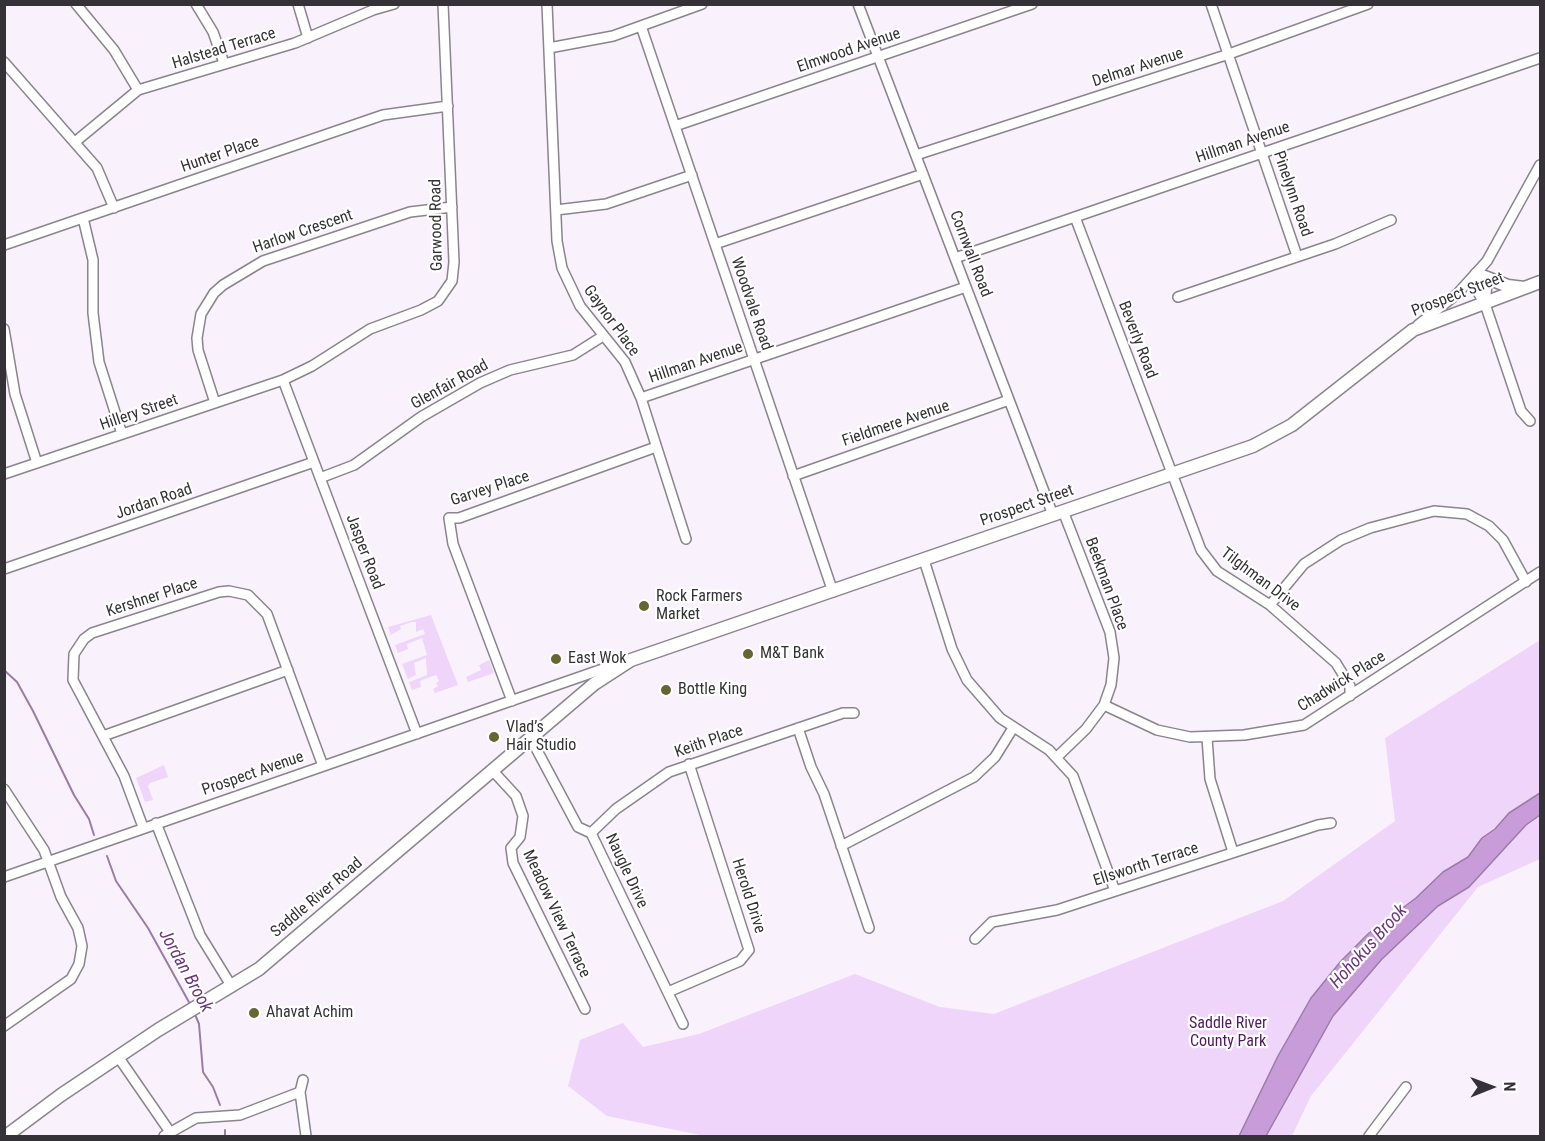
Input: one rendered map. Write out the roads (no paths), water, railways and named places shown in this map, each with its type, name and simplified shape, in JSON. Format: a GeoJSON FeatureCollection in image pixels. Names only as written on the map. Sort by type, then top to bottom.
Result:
{"type":"FeatureCollection","features":[{"type":"Feature","properties":{"kind":"main road","name":"Prospect Street"},"geometry":{"type":"LineString","coordinates":[[1477,274],[1508,286],[1525,288]]}},
{"type":"Feature","properties":{"kind":"main road","name":"Prospect Street"},"geometry":{"type":"LineString","coordinates":[[631,660],[833,592],[1275,435],[1413,330],[1540,282]]}},
{"type":"Feature","properties":{"kind":"main road","name":"Saddle River Road"},"geometry":{"type":"LineString","coordinates":[[6,1137],[61,1095],[259,969],[594,684],[631,660]]}},
{"type":"Feature","properties":{"kind":"street"},"geometry":{"type":"LineString","coordinates":[[76,4],[114,50],[138,90]]}},
{"type":"Feature","properties":{"kind":"street"},"geometry":{"type":"LineString","coordinates":[[196,4],[213,32],[224,63]]}},
{"type":"Feature","properties":{"kind":"street"},"geometry":{"type":"LineString","coordinates":[[298,4],[308,38]]}},
{"type":"Feature","properties":{"kind":"street","name":"Halstead Terrace"},"geometry":{"type":"LineString","coordinates":[[75,142],[116,105],[138,90],[308,38],[373,10],[394,4]]}},
{"type":"Feature","properties":{"kind":"street","name":"Garwood Road"},"geometry":{"type":"LineString","coordinates":[[283,380],[312,366],[370,329],[421,310],[438,301],[452,281],[454,269],[452,207],[443,4]]}},
{"type":"Feature","properties":{"kind":"street","name":"Gaynor Place"},"geometry":{"type":"LineString","coordinates":[[547,4],[558,251],[566,282],[580,306],[625,362],[641,398],[686,539]]}},
{"type":"Feature","properties":{"kind":"street"},"geometry":{"type":"LineString","coordinates":[[549,48],[592,41],[702,4]]}},
{"type":"Feature","properties":{"kind":"street","name":"Cornwall Road"},"geometry":{"type":"LineString","coordinates":[[858,4],[1009,400],[1058,513]]}},
{"type":"Feature","properties":{"kind":"street","name":"Elmwood Avenue"},"geometry":{"type":"LineString","coordinates":[[675,126],[1032,4]]}},
{"type":"Feature","properties":{"kind":"street","name":"Pinelynn Road"},"geometry":{"type":"LineString","coordinates":[[1212,4],[1297,256]]}},
{"type":"Feature","properties":{"kind":"street","name":"Delmar Avenue"},"geometry":{"type":"LineString","coordinates":[[916,155],[1229,54],[1368,4]]}},
{"type":"Feature","properties":{"kind":"street","name":"Woodvale Road"},"geometry":{"type":"LineString","coordinates":[[641,26],[833,592]]}},
{"type":"Feature","properties":{"kind":"street","name":"Hillman Avenue"},"geometry":{"type":"LineString","coordinates":[[955,258],[1540,58]]}},
{"type":"Feature","properties":{"kind":"street"},"geometry":{"type":"LineString","coordinates":[[4,62],[101,174],[114,208]]}},
{"type":"Feature","properties":{"kind":"street"},"geometry":{"type":"LineString","coordinates":[[4,78],[12,71]]}},
{"type":"Feature","properties":{"kind":"street","name":"Hunter Place"},"geometry":{"type":"LineString","coordinates":[[4,245],[383,115],[448,106]]}},
{"type":"Feature","properties":{"kind":"street"},"geometry":{"type":"LineString","coordinates":[[1413,330],[1457,294],[1477,274],[1495,248],[1540,165]]}},
{"type":"Feature","properties":{"kind":"street"},"geometry":{"type":"LineString","coordinates":[[715,244],[923,174]]}},
{"type":"Feature","properties":{"kind":"street"},"geometry":{"type":"LineString","coordinates":[[556,210],[606,204],[692,175]]}},
{"type":"Feature","properties":{"kind":"street","name":"Harlow Crescent"},"geometry":{"type":"LineString","coordinates":[[215,403],[198,350],[197,338],[201,314],[214,293],[236,274],[263,261],[410,212],[452,207]]}},
{"type":"Feature","properties":{"kind":"street","name":"Beverly Road"},"geometry":{"type":"LineString","coordinates":[[1075,217],[1172,473]]}},
{"type":"Feature","properties":{"kind":"street"},"geometry":{"type":"LineString","coordinates":[[83,218],[93,260],[93,313],[99,362],[122,435]]}},
{"type":"Feature","properties":{"kind":"street"},"geometry":{"type":"LineString","coordinates":[[1178,297],[1335,244],[1391,220]]}},
{"type":"Feature","properties":{"kind":"street"},"geometry":{"type":"LineString","coordinates":[[1477,274],[1487,284],[1485,304],[1521,411],[1530,420]]}},
{"type":"Feature","properties":{"kind":"street","name":"Hillman Avenue"},"geometry":{"type":"LineString","coordinates":[[641,398],[966,287]]}},
{"type":"Feature","properties":{"kind":"street"},"geometry":{"type":"LineString","coordinates":[[4,329],[8,366],[37,463]]}},
{"type":"Feature","properties":{"kind":"street","name":"Glenfair Road"},"geometry":{"type":"LineString","coordinates":[[320,478],[354,465],[421,417],[470,388],[510,370],[573,355],[603,336]]}},
{"type":"Feature","properties":{"kind":"street","name":"Hillery Street"},"geometry":{"type":"LineString","coordinates":[[4,474],[283,380]]}},
{"type":"Feature","properties":{"kind":"street","name":"Jasper Road"},"geometry":{"type":"LineString","coordinates":[[283,380],[417,734]]}},
{"type":"Feature","properties":{"kind":"street","name":"Fieldmere Avenue"},"geometry":{"type":"LineString","coordinates":[[793,476],[1009,400]]}},
{"type":"Feature","properties":{"kind":"street","name":"Garvey Place"},"geometry":{"type":"LineString","coordinates":[[512,701],[453,544],[449,518],[459,518],[656,447]]}},
{"type":"Feature","properties":{"kind":"street","name":"Jordan Road"},"geometry":{"type":"LineString","coordinates":[[4,569],[314,462]]}},
{"type":"Feature","properties":{"kind":"street","name":"Tilghman Drive"},"geometry":{"type":"LineString","coordinates":[[1172,473],[1195,538],[1208,561],[1217,571],[1270,605],[1336,663],[1350,686],[1350,696]]}},
{"type":"Feature","properties":{"kind":"street"},"geometry":{"type":"LineString","coordinates":[[1270,605],[1304,564],[1341,540],[1370,528],[1434,512],[1467,514],[1490,525],[1503,540],[1526,582]]}},
{"type":"Feature","properties":{"kind":"street","name":"Beekman Place"},"geometry":{"type":"LineString","coordinates":[[1058,513],[1113,645],[1113,674],[1104,705],[1086,729],[1058,757]]}},
{"type":"Feature","properties":{"kind":"street"},"geometry":{"type":"LineString","coordinates":[[924,560],[959,665],[987,706],[1013,728],[1058,757],[1079,787],[1115,891]]}},
{"type":"Feature","properties":{"kind":"street","name":"Chadwick Place"},"geometry":{"type":"LineString","coordinates":[[1104,705],[1157,730],[1207,738],[1244,735],[1304,725],[1540,572]]}},
{"type":"Feature","properties":{"kind":"street","name":"Kershner Place"},"geometry":{"type":"LineString","coordinates":[[143,827],[124,776],[74,680],[72,670],[78,646],[92,633],[219,592],[240,592],[256,600],[267,614],[324,766]]}},
{"type":"Feature","properties":{"kind":"street","name":"Prospect Street"},"geometry":{"type":"LineString","coordinates":[[512,701],[631,660]]}},
{"type":"Feature","properties":{"kind":"street"},"geometry":{"type":"LineString","coordinates":[[103,736],[288,670]]}},
{"type":"Feature","properties":{"kind":"street","name":"Prospect Avenue"},"geometry":{"type":"LineString","coordinates":[[4,877],[512,701]]}},
{"type":"Feature","properties":{"kind":"street","name":"Keith Place"},"geometry":{"type":"LineString","coordinates":[[591,833],[616,809],[654,780],[689,764],[843,713],[854,713]]}},
{"type":"Feature","properties":{"kind":"street"},"geometry":{"type":"LineString","coordinates":[[798,728],[869,928]]}},
{"type":"Feature","properties":{"kind":"street"},"geometry":{"type":"LineString","coordinates":[[841,846],[974,777],[995,757],[1013,728]]}},
{"type":"Feature","properties":{"kind":"street"},"geometry":{"type":"LineString","coordinates":[[1207,738],[1209,779],[1233,852]]}},
{"type":"Feature","properties":{"kind":"street","name":"Naugle Drive"},"geometry":{"type":"LineString","coordinates":[[531,739],[578,827],[591,833],[683,1024]]}},
{"type":"Feature","properties":{"kind":"street","name":"Herold Drive"},"geometry":{"type":"LineString","coordinates":[[668,992],[740,961],[748,950],[689,764]]}},
{"type":"Feature","properties":{"kind":"street","name":"Meadow View Terrace"},"geometry":{"type":"LineString","coordinates":[[493,771],[516,796],[523,816],[520,837],[511,848],[513,863],[585,1009]]}},
{"type":"Feature","properties":{"kind":"street"},"geometry":{"type":"LineString","coordinates":[[4,789],[44,850],[61,897],[78,928],[82,946],[79,964],[64,985],[4,1026]]}},
{"type":"Feature","properties":{"kind":"street"},"geometry":{"type":"LineString","coordinates":[[156,823],[200,935],[232,987]]}},
{"type":"Feature","properties":{"kind":"street","name":"Ellsworth Terrace"},"geometry":{"type":"LineString","coordinates":[[975,939],[980,931],[992,922],[1057,910],[1318,825],[1331,823]]}},
{"type":"Feature","properties":{"kind":"street"},"geometry":{"type":"LineString","coordinates":[[119,1058],[167,1134],[196,1118],[240,1116],[300,1092]]}},
{"type":"Feature","properties":{"kind":"street"},"geometry":{"type":"LineString","coordinates":[[303,1080],[300,1092],[306,1137]]}},
{"type":"Feature","properties":{"kind":"street"},"geometry":{"type":"LineString","coordinates":[[1371,1136],[1406,1087]]}},
{"type":"Feature","properties":{"kind":"water","name":"Hohokus Brook"},"geometry":{"type":"Polygon","coordinates":[[[1540,793],[1540,815],[1526,825],[1469,887],[1438,906],[1382,959],[1333,1016],[1266,1136],[1239,1136],[1278,1056],[1311,998],[1341,961],[1369,933],[1416,898],[1443,872],[1468,857],[1482,838],[1495,829],[1509,813],[1540,793]]]}},
{"type":"Feature","properties":{"kind":"waterway","name":"Jordan Brook"},"geometry":{"type":"LineString","coordinates":[[4,670],[17,682],[33,711],[74,795],[89,819],[94,835]]}},
{"type":"Feature","properties":{"kind":"waterway","name":"Jordan Brook"},"geometry":{"type":"LineString","coordinates":[[107,856],[116,881],[148,928],[190,1004]]}},
{"type":"Feature","properties":{"kind":"waterway","name":"Jordan Brook"},"geometry":{"type":"LineString","coordinates":[[194,1012],[199,1024],[203,1072],[213,1087],[220,1105]]}},
{"type":"Feature","properties":{"kind":"waterway","name":"Jordan Brook"},"geometry":{"type":"LineString","coordinates":[[225,1130],[225,1136]]}},
{"type":"Feature","properties":{"kind":"place","name":"Rock Farmers Market"},"geometry":{"type":"Point","coordinates":[644,606]}},
{"type":"Feature","properties":{"kind":"place","name":"M&T Bank"},"geometry":{"type":"Point","coordinates":[748,654]}},
{"type":"Feature","properties":{"kind":"place","name":"East Wok"},"geometry":{"type":"Point","coordinates":[556,659]}},
{"type":"Feature","properties":{"kind":"place","name":"Bottle King"},"geometry":{"type":"Point","coordinates":[666,690]}},
{"type":"Feature","properties":{"kind":"place","name":"Vlad’s Hair Studio"},"geometry":{"type":"Point","coordinates":[494,737]}},
{"type":"Feature","properties":{"kind":"place","name":"Ahavat Achim"},"geometry":{"type":"Point","coordinates":[254,1013]}},
{"type":"Feature","properties":{"kind":"park label","name":"Saddle River County Park"},"geometry":{"type":"Point","coordinates":[1228,1033]}}]}
